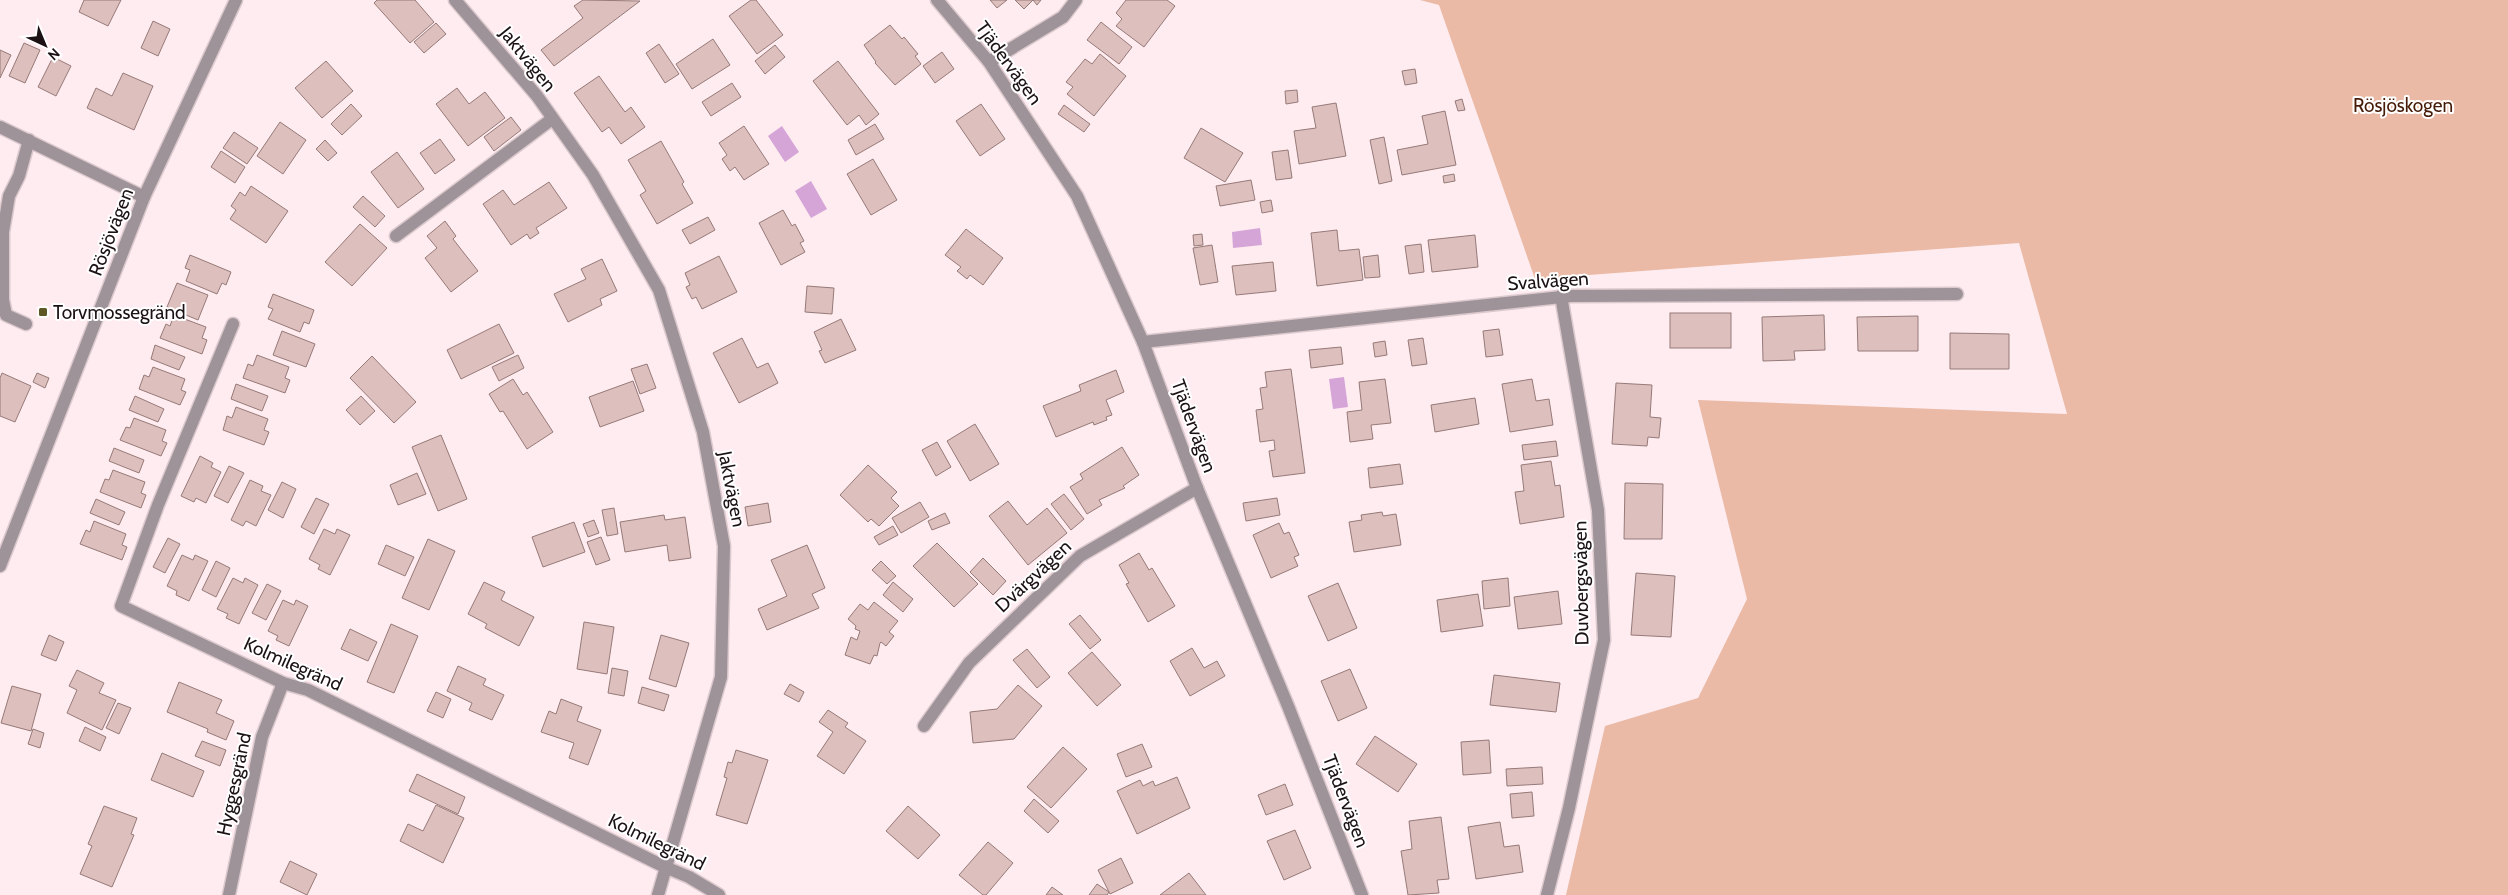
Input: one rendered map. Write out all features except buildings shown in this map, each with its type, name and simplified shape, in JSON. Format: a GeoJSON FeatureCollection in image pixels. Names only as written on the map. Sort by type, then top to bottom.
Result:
{"type":"FeatureCollection","features":[{"type":"Feature","properties":{"kind":"street","name":"Rösjövägen"},"geometry":{"type":"LineString","coordinates":[[0,566],[144,197],[236,0]]}},
{"type":"Feature","properties":{"kind":"street","name":"Jaktvägen"},"geometry":{"type":"LineString","coordinates":[[455,0],[536,96],[593,175],[659,290],[702,432],[724,546],[721,677],[664,867],[658,895]]}},
{"type":"Feature","properties":{"kind":"street","name":"Tjädervägen"},"geometry":{"type":"LineString","coordinates":[[937,0],[990,62],[1077,196],[1143,342],[1197,488],[1288,706],[1362,895]]}},
{"type":"Feature","properties":{"kind":"street"},"geometry":{"type":"LineString","coordinates":[[990,62],[1064,17],[1076,0]]}},
{"type":"Feature","properties":{"kind":"street","name":"Jaktvägen"},"geometry":{"type":"LineString","coordinates":[[396,236],[552,119]]}},
{"type":"Feature","properties":{"kind":"street"},"geometry":{"type":"LineString","coordinates":[[0,127],[144,197]]}},
{"type":"Feature","properties":{"kind":"street"},"geometry":{"type":"LineString","coordinates":[[26,324],[6,315],[3,232],[8,196],[19,176],[29,140]]}},
{"type":"Feature","properties":{"kind":"street","name":"Svalvägen"},"geometry":{"type":"LineString","coordinates":[[1143,342],[1561,296],[1956,294]]}},
{"type":"Feature","properties":{"kind":"street","name":"Duvbergsvägen"},"geometry":{"type":"LineString","coordinates":[[1547,895],[1569,808],[1604,640],[1598,510],[1561,296]]}},
{"type":"Feature","properties":{"kind":"street","name":"Kolmilegränd"},"geometry":{"type":"LineString","coordinates":[[233,324],[158,505],[121,606],[283,683],[308,690],[664,867],[688,876],[719,895]]}},
{"type":"Feature","properties":{"kind":"street","name":"Dvärgvägen"},"geometry":{"type":"LineString","coordinates":[[924,726],[968,662],[1080,556],[1197,488]]}},
{"type":"Feature","properties":{"kind":"street","name":"Hyggesgränd"},"geometry":{"type":"LineString","coordinates":[[230,895],[262,737],[283,683]]}},
{"type":"Feature","properties":{"kind":"green space","name":"Rösjöskogen"},"geometry":{"type":"Polygon","coordinates":[[[1420,0],[2508,0],[2508,895],[1566,895],[1605,726],[1698,698],[1747,599],[1698,400],[2067,414],[2019,243],[1535,279],[1439,5],[1420,0]]]}},
{"type":"Feature","properties":{"kind":"shaded area"},"geometry":{"type":"Polygon","coordinates":[[[782,126],[799,152],[785,162],[768,136],[782,126]]]}},
{"type":"Feature","properties":{"kind":"shaded area"},"geometry":{"type":"Polygon","coordinates":[[[811,181],[827,209],[811,218],[795,191],[811,181]]]}},
{"type":"Feature","properties":{"kind":"shaded area"},"geometry":{"type":"Polygon","coordinates":[[[1260,228],[1262,245],[1233,248],[1232,232],[1260,228]]]}},
{"type":"Feature","properties":{"kind":"shaded area"},"geometry":{"type":"Polygon","coordinates":[[[1344,377],[1348,407],[1333,409],[1329,379],[1344,377]]]}},
{"type":"Feature","properties":{"kind":"place","name":"Torvmossegränd"},"geometry":{"type":"Point","coordinates":[43,312]}}]}
